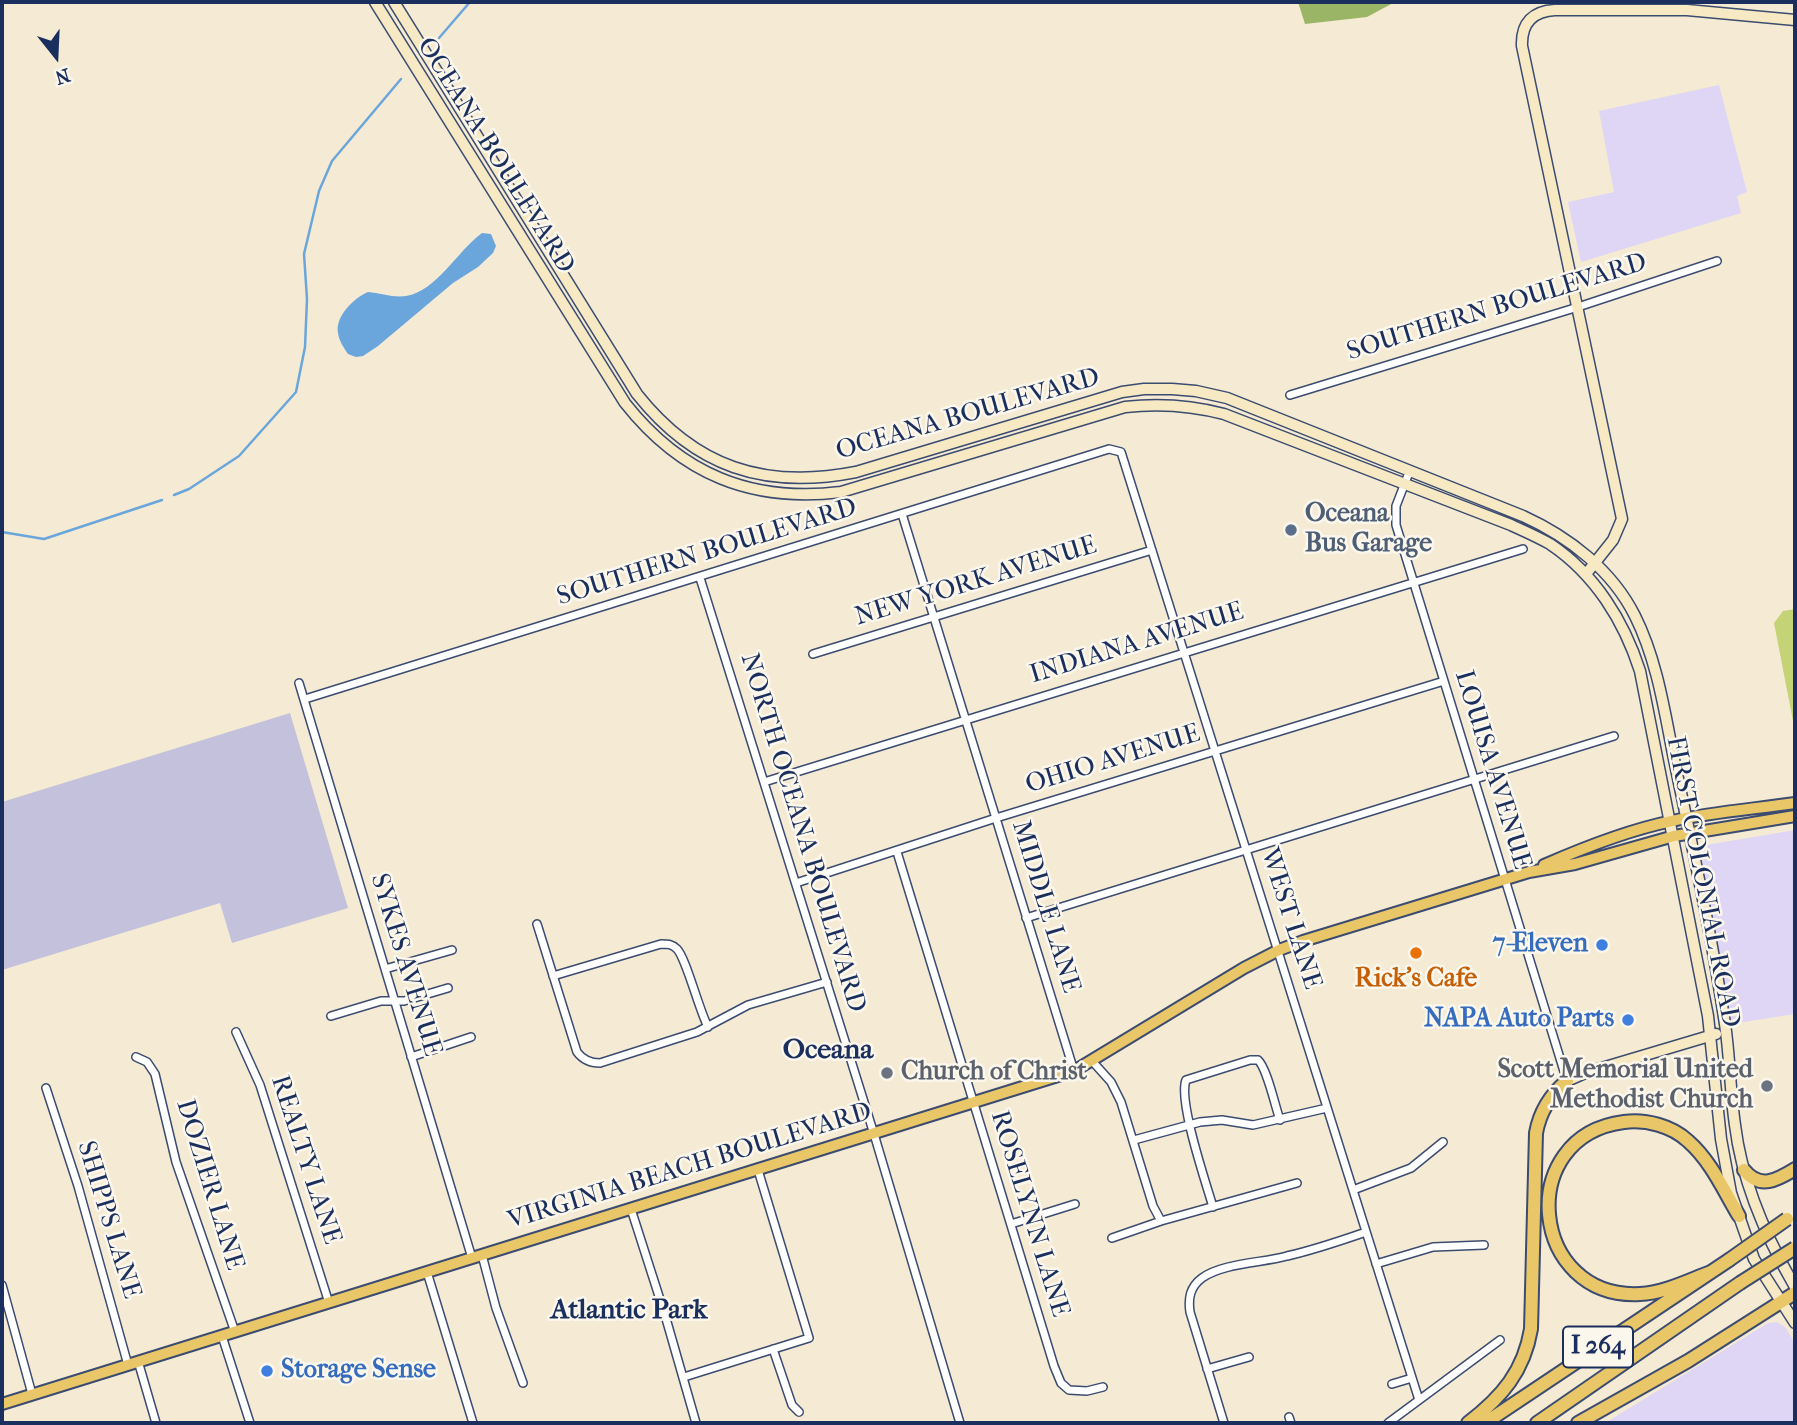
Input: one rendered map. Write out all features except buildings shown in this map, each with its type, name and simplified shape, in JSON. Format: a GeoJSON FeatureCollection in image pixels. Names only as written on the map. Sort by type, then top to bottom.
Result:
{"type":"FeatureCollection","features":[{"type":"Feature","properties":{"kind":"highway"},"geometry":{"type":"LineString","coordinates":[[1468,1423],[1505,1391],[1518,1370],[1528,1345],[1531,1329],[1536,1133],[1546,1103],[1567,1081]]}},
{"type":"Feature","properties":{"kind":"highway"},"geometry":{"type":"LineString","coordinates":[[1711,1272],[1643,1294],[1619,1293],[1584,1278],[1560,1252],[1550,1229],[1547,1204],[1551,1182],[1557,1169],[1571,1148],[1593,1132],[1628,1121],[1655,1124],[1682,1136],[1699,1152],[1739,1216]]}},
{"type":"Feature","properties":{"kind":"highway"},"geometry":{"type":"LineString","coordinates":[[1744,1170],[1754,1180],[1764,1182],[1777,1180],[1795,1169]]}},
{"type":"Feature","properties":{"kind":"highway","name":"I 264"},"geometry":{"type":"LineString","coordinates":[[1485,1423],[1791,1217]]}},
{"type":"Feature","properties":{"kind":"highway","name":"I 264"},"geometry":{"type":"LineString","coordinates":[[1537,1423],[1795,1248]]}},
{"type":"Feature","properties":{"kind":"highway"},"geometry":{"type":"LineString","coordinates":[[1578,1423],[1688,1361],[1795,1293]]}},
{"type":"Feature","properties":{"kind":"main road","name":"OCEANA BOULEVARD"},"geometry":{"type":"LineString","coordinates":[[375,2],[625,403],[648,430],[675,454],[729,483],[773,493],[799,495],[841,492],[1104,412],[1125,407],[1168,404],[1198,407],[1224,414],[1532,535],[1550,544],[1586,574]]}},
{"type":"Feature","properties":{"kind":"main road","name":"OCEANA BOULEVARD"},"geometry":{"type":"LineString","coordinates":[[394,2],[637,394],[669,429],[711,458],[731,467],[772,477],[799,480],[829,477],[856,472],[1100,398],[1144,389],[1196,391],[1227,398],[1544,526],[1576,547],[1594,563]]}},
{"type":"Feature","properties":{"kind":"main road"},"geometry":{"type":"LineString","coordinates":[[1586,574],[1613,540],[1622,519],[1522,36],[1528,22],[1537,14],[1548,10],[1720,11],[1795,20]]}},
{"type":"Feature","properties":{"kind":"main road"},"geometry":{"type":"LineString","coordinates":[[533,256],[547,249]]}},
{"type":"Feature","properties":{"kind":"main road"},"geometry":{"type":"LineString","coordinates":[[704,471],[711,458]]}},
{"type":"Feature","properties":{"kind":"main road","name":"FIRST COLONIAL ROAD"},"geometry":{"type":"LineString","coordinates":[[1594,563],[1635,615],[1658,684],[1726,1034],[1735,1125],[1744,1170],[1766,1234],[1795,1287]]}},
{"type":"Feature","properties":{"kind":"main road","name":"FIRST COLONIAL ROAD"},"geometry":{"type":"LineString","coordinates":[[1586,574],[1612,608],[1634,650],[1640,671],[1711,1034],[1725,1162],[1754,1259],[1795,1323]]}},
{"type":"Feature","properties":{"kind":"main road","name":"VIRGINIA BEACH BOULEVARD"},"geometry":{"type":"LineString","coordinates":[[1529,872],[1571,853],[1671,821],[1795,803]]}},
{"type":"Feature","properties":{"kind":"main road","name":"VIRGINIA BEACH BOULEVARD"},"geometry":{"type":"LineString","coordinates":[[2,1404],[1074,1071],[1279,950],[1529,872],[1575,864],[1674,836],[1795,816]]}},
{"type":"Feature","properties":{"kind":"main road"},"geometry":{"type":"LineString","coordinates":[[1567,1081],[1711,1034],[1726,1034]]}},
{"type":"Feature","properties":{"kind":"street","name":"SOUTHERN BOULEVARD"},"geometry":{"type":"LineString","coordinates":[[1290,395],[1578,307],[1717,261]]}},
{"type":"Feature","properties":{"kind":"street","name":"SOUTHERN BOULEVARD"},"geometry":{"type":"LineString","coordinates":[[305,699],[1109,449],[1121,452]]}},
{"type":"Feature","properties":{"kind":"street","name":"WEST LANE"},"geometry":{"type":"LineString","coordinates":[[1121,452],[1419,1400]]}},
{"type":"Feature","properties":{"kind":"street","name":"LOUISA AVENUE"},"geometry":{"type":"LineString","coordinates":[[1410,470],[1396,506],[1396,524],[1503,880],[1567,1081]]}},
{"type":"Feature","properties":{"kind":"street","name":"MIDDLE LANE"},"geometry":{"type":"LineString","coordinates":[[902,514],[1074,1071]]}},
{"type":"Feature","properties":{"kind":"street","name":"INDIANA AVENUE"},"geometry":{"type":"LineString","coordinates":[[764,782],[1523,549]]}},
{"type":"Feature","properties":{"kind":"street","name":"NEW YORK AVENUE"},"geometry":{"type":"LineString","coordinates":[[813,654],[1152,550]]}},
{"type":"Feature","properties":{"kind":"street","name":"NORTH OCEANA BOULEVARD"},"geometry":{"type":"LineString","coordinates":[[699,578],[874,1134],[960,1423]]}},
{"type":"Feature","properties":{"kind":"street","name":"OHIO AVENUE"},"geometry":{"type":"LineString","coordinates":[[796,883],[996,818],[1444,681]]}},
{"type":"Feature","properties":{"kind":"street","name":"SYKES AVENUE"},"geometry":{"type":"LineString","coordinates":[[299,683],[411,1057],[477,1257],[523,1383]]}},
{"type":"Feature","properties":{"kind":"street"},"geometry":{"type":"LineString","coordinates":[[1026,918],[1615,736]]}},
{"type":"Feature","properties":{"kind":"street","name":"ROSELYNN LANE"},"geometry":{"type":"LineString","coordinates":[[897,852],[1061,1383],[1074,1391],[1103,1387]]}},
{"type":"Feature","properties":{"kind":"street"},"geometry":{"type":"LineString","coordinates":[[537,924],[577,1052],[592,1063],[600,1063],[708,1027],[748,1005],[827,982]]}},
{"type":"Feature","properties":{"kind":"street"},"geometry":{"type":"LineString","coordinates":[[552,976],[662,944],[671,945],[682,956],[708,1027]]}},
{"type":"Feature","properties":{"kind":"street"},"geometry":{"type":"LineString","coordinates":[[385,969],[452,950]]}},
{"type":"Feature","properties":{"kind":"street"},"geometry":{"type":"LineString","coordinates":[[331,1016],[381,1001],[412,999],[449,988]]}},
{"type":"Feature","properties":{"kind":"street","name":"REALTY LANE"},"geometry":{"type":"LineString","coordinates":[[236,1032],[260,1085],[329,1303]]}},
{"type":"Feature","properties":{"kind":"street"},"geometry":{"type":"LineString","coordinates":[[411,1057],[471,1037]]}},
{"type":"Feature","properties":{"kind":"street","name":"DOZIER LANE"},"geometry":{"type":"LineString","coordinates":[[136,1057],[147,1062],[155,1074],[176,1162],[235,1332]]}},
{"type":"Feature","properties":{"kind":"street"},"geometry":{"type":"LineString","coordinates":[[1213,1207],[1190,1124],[1184,1087],[1186,1080],[1253,1059],[1258,1060],[1265,1067],[1280,1120]]}},
{"type":"Feature","properties":{"kind":"street"},"geometry":{"type":"LineString","coordinates":[[1093,1062],[1116,1090],[1153,1206],[1161,1221]]}},
{"type":"Feature","properties":{"kind":"street","name":"SHIPPS LANE"},"geometry":{"type":"LineString","coordinates":[[46,1088],[133,1363],[156,1423]]}},
{"type":"Feature","properties":{"kind":"street"},"geometry":{"type":"LineString","coordinates":[[1134,1140],[1211,1120],[1253,1125],[1327,1108]]}},
{"type":"Feature","properties":{"kind":"street"},"geometry":{"type":"LineString","coordinates":[[1353,1189],[1411,1168],[1443,1142]]}},
{"type":"Feature","properties":{"kind":"street"},"geometry":{"type":"LineString","coordinates":[[684,1377],[809,1338],[758,1170]]}},
{"type":"Feature","properties":{"kind":"street"},"geometry":{"type":"LineString","coordinates":[[1112,1238],[1161,1221],[1297,1184]]}},
{"type":"Feature","properties":{"kind":"street"},"geometry":{"type":"LineString","coordinates":[[1011,1224],[1075,1204]]}},
{"type":"Feature","properties":{"kind":"street"},"geometry":{"type":"LineString","coordinates":[[631,1209],[696,1423]]}},
{"type":"Feature","properties":{"kind":"street"},"geometry":{"type":"LineString","coordinates":[[1224,1423],[1189,1303],[1191,1290],[1201,1278],[1220,1271],[1284,1257],[1366,1232]]}},
{"type":"Feature","properties":{"kind":"street"},"geometry":{"type":"LineString","coordinates":[[1376,1264],[1433,1247],[1484,1245]]}},
{"type":"Feature","properties":{"kind":"street"},"geometry":{"type":"LineString","coordinates":[[426,1272],[472,1423]]}},
{"type":"Feature","properties":{"kind":"street"},"geometry":{"type":"LineString","coordinates":[[2,1286],[32,1394]]}},
{"type":"Feature","properties":{"kind":"street"},"geometry":{"type":"LineString","coordinates":[[222,1336],[250,1423]]}},
{"type":"Feature","properties":{"kind":"street"},"geometry":{"type":"LineString","coordinates":[[1388,1423],[1500,1339]]}},
{"type":"Feature","properties":{"kind":"street"},"geometry":{"type":"LineString","coordinates":[[773,1349],[792,1405],[799,1412]]}},
{"type":"Feature","properties":{"kind":"street"},"geometry":{"type":"LineString","coordinates":[[1207,1369],[1249,1357]]}},
{"type":"Feature","properties":{"kind":"street"},"geometry":{"type":"LineString","coordinates":[[1392,1384],[1412,1378]]}},
{"type":"Feature","properties":{"kind":"shaded area"},"geometry":{"type":"Polygon","coordinates":[[[1719,85],[1747,192],[1737,196],[1741,213],[1581,262],[1568,202],[1614,192],[1599,111],[1719,85]]]}},
{"type":"Feature","properties":{"kind":"shaded area"},"geometry":{"type":"Polygon","coordinates":[[[290,713],[348,908],[232,943],[220,903],[2,970],[2,802],[290,713]]]}},
{"type":"Feature","properties":{"kind":"shaded area"},"geometry":{"type":"Polygon","coordinates":[[[1795,830],[1795,1014],[1731,1024],[1698,849],[1700,846],[1795,830]]]}},
{"type":"Feature","properties":{"kind":"shaded area"},"geometry":{"type":"Polygon","coordinates":[[[1777,1322],[1785,1327],[1795,1343],[1795,1423],[1605,1423],[1768,1323],[1777,1322]]]}},
{"type":"Feature","properties":{"kind":"green space"},"geometry":{"type":"Polygon","coordinates":[[[1298,2],[1395,2],[1367,17],[1305,24],[1298,2]]]}},
{"type":"Feature","properties":{"kind":"green space"},"geometry":{"type":"Polygon","coordinates":[[[1795,609],[1795,731],[1774,623],[1783,611],[1795,609]]]}},
{"type":"Feature","properties":{"kind":"water"},"geometry":{"type":"Polygon","coordinates":[[[482,233],[491,234],[496,246],[493,253],[478,267],[453,283],[378,346],[363,356],[348,354],[339,339],[338,327],[342,314],[352,303],[368,292],[392,296],[417,293],[437,278],[482,233]]]}},
{"type":"Feature","properties":{"kind":"waterway"},"geometry":{"type":"LineString","coordinates":[[439,38],[470,2]]}},
{"type":"Feature","properties":{"kind":"waterway"},"geometry":{"type":"LineString","coordinates":[[174,495],[189,489],[239,456],[296,392],[305,347],[307,299],[304,254],[319,191],[332,161],[401,79]]}},
{"type":"Feature","properties":{"kind":"waterway"},"geometry":{"type":"LineString","coordinates":[[2,532],[44,539],[162,500]]}},
{"type":"Feature","properties":{"kind":"place","name":"Oceana Bus Garage"},"geometry":{"type":"Point","coordinates":[1291,530]}},
{"type":"Feature","properties":{"kind":"place","name":"7-Eleven"},"geometry":{"type":"Point","coordinates":[1602,945]}},
{"type":"Feature","properties":{"kind":"place","name":"Rick's Cafe"},"geometry":{"type":"Point","coordinates":[1416,953]}},
{"type":"Feature","properties":{"kind":"place","name":"NAPA Auto Parts"},"geometry":{"type":"Point","coordinates":[1628,1020]}},
{"type":"Feature","properties":{"kind":"place","name":"Church of Christ"},"geometry":{"type":"Point","coordinates":[887,1073]}},
{"type":"Feature","properties":{"kind":"place","name":"Scott Memorial United Methodist Church"},"geometry":{"type":"Point","coordinates":[1767,1086]}},
{"type":"Feature","properties":{"kind":"place","name":"Storage Sense"},"geometry":{"type":"Point","coordinates":[267,1371]}},
{"type":"Feature","properties":{"kind":"district","name":"Oceana"},"geometry":{"type":"Point","coordinates":[828,1051]}},
{"type":"Feature","properties":{"kind":"district","name":"Atlantic Park"},"geometry":{"type":"Point","coordinates":[629,1311]}}]}
